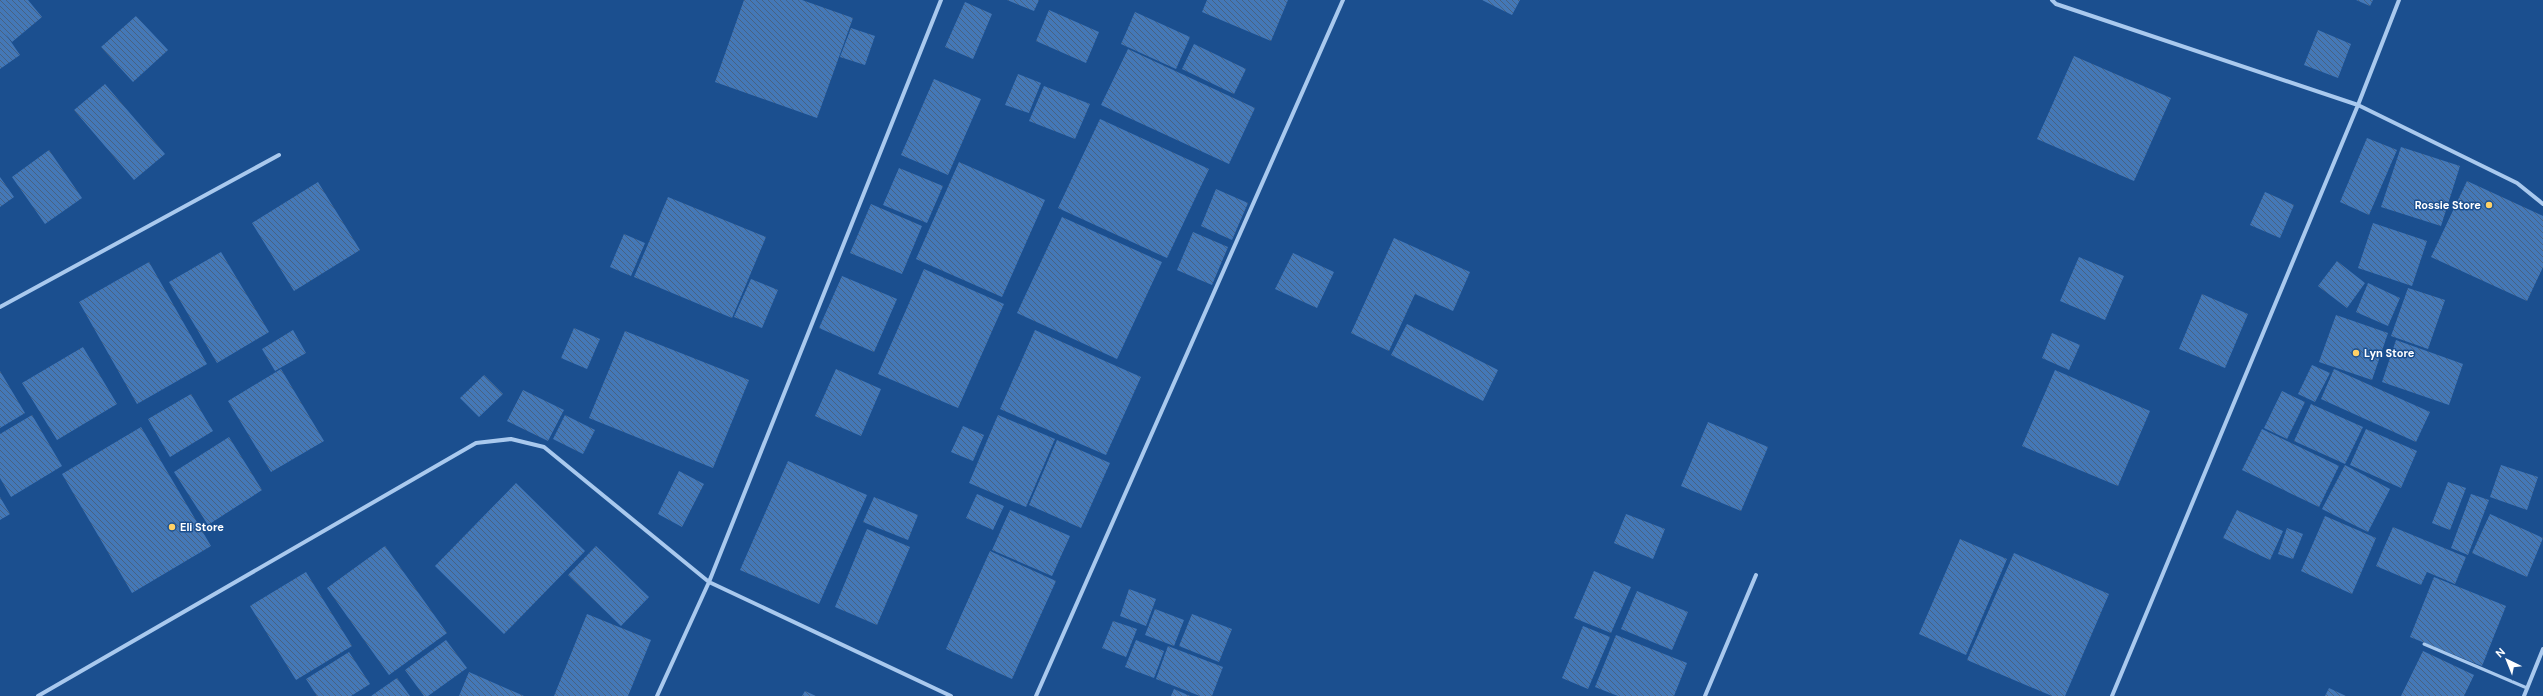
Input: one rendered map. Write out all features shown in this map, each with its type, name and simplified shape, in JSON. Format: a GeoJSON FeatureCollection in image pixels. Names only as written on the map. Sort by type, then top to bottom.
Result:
{"type":"FeatureCollection","features":[{"type":"Feature","properties":{"kind":"street"},"geometry":{"type":"LineString","coordinates":[[657,696],[709,582],[941,0]]}},
{"type":"Feature","properties":{"kind":"street"},"geometry":{"type":"LineString","coordinates":[[1036,696],[1343,0]]}},
{"type":"Feature","properties":{"kind":"street"},"geometry":{"type":"LineString","coordinates":[[2052,0],[2056,4],[2358,105],[2517,183],[2543,204]]}},
{"type":"Feature","properties":{"kind":"street"},"geometry":{"type":"LineString","coordinates":[[2112,696],[2358,105],[2399,0]]}},
{"type":"Feature","properties":{"kind":"street"},"geometry":{"type":"LineString","coordinates":[[0,307],[279,155]]}},
{"type":"Feature","properties":{"kind":"street"},"geometry":{"type":"LineString","coordinates":[[38,696],[476,443],[511,439],[544,447],[709,582],[951,696]]}},
{"type":"Feature","properties":{"kind":"street"},"geometry":{"type":"LineString","coordinates":[[1705,696],[1756,575]]}},
{"type":"Feature","properties":{"kind":"street"},"geometry":{"type":"LineString","coordinates":[[2524,696],[2543,649]]}},
{"type":"Feature","properties":{"kind":"lane"},"geometry":{"type":"LineString","coordinates":[[2424,644],[2527,688]]}},
{"type":"Feature","properties":{"kind":"building"},"geometry":{"type":"Polygon","coordinates":[[[0,0],[28,0],[42,17],[12,42],[5,33],[20,55],[0,69],[0,0]]]}},
{"type":"Feature","properties":{"kind":"building"},"geometry":{"type":"Polygon","coordinates":[[[744,0],[802,0],[853,18],[817,118],[715,82],[744,0]]]}},
{"type":"Feature","properties":{"kind":"building"},"geometry":{"type":"Polygon","coordinates":[[[1007,0],[1039,0],[1034,11],[1007,0]]]}},
{"type":"Feature","properties":{"kind":"building"},"geometry":{"type":"Polygon","coordinates":[[[1207,0],[1288,0],[1271,41],[1202,12],[1207,0]]]}},
{"type":"Feature","properties":{"kind":"building"},"geometry":{"type":"Polygon","coordinates":[[[1482,0],[1520,0],[1512,15],[1482,0]]]}},
{"type":"Feature","properties":{"kind":"building"},"geometry":{"type":"Polygon","coordinates":[[[2356,0],[2373,0],[2370,6],[2356,0]]]}},
{"type":"Feature","properties":{"kind":"building"},"geometry":{"type":"Polygon","coordinates":[[[965,2],[992,14],[973,59],[945,47],[965,2]]]}},
{"type":"Feature","properties":{"kind":"building"},"geometry":{"type":"Polygon","coordinates":[[[1049,10],[1099,32],[1086,63],[1036,41],[1049,10]]]}},
{"type":"Feature","properties":{"kind":"building"},"geometry":{"type":"Polygon","coordinates":[[[1135,12],[1190,37],[1176,69],[1121,44],[1135,12]]]}},
{"type":"Feature","properties":{"kind":"building"},"geometry":{"type":"Polygon","coordinates":[[[136,16],[168,50],[133,82],[101,47],[136,16]]]}},
{"type":"Feature","properties":{"kind":"building"},"geometry":{"type":"Polygon","coordinates":[[[851,28],[875,36],[865,65],[840,57],[851,28]]]}},
{"type":"Feature","properties":{"kind":"building"},"geometry":{"type":"Polygon","coordinates":[[[2318,30],[2351,44],[2338,78],[2304,65],[2318,30]]]}},
{"type":"Feature","properties":{"kind":"building"},"geometry":{"type":"Polygon","coordinates":[[[1194,44],[1246,69],[1234,94],[1182,69],[1194,44]]]}},
{"type":"Feature","properties":{"kind":"building"},"geometry":{"type":"Polygon","coordinates":[[[1128,49],[1255,108],[1229,164],[1101,105],[1128,49]]]}},
{"type":"Feature","properties":{"kind":"building"},"geometry":{"type":"Polygon","coordinates":[[[2074,56],[2171,98],[2134,181],[2037,139],[2074,56]]]}},
{"type":"Feature","properties":{"kind":"building"},"geometry":{"type":"Polygon","coordinates":[[[1018,74],[1041,83],[1029,113],[1005,105],[1018,74]]]}},
{"type":"Feature","properties":{"kind":"building"},"geometry":{"type":"Polygon","coordinates":[[[934,79],[981,99],[948,175],[901,155],[934,79]]]}},
{"type":"Feature","properties":{"kind":"building"},"geometry":{"type":"Polygon","coordinates":[[[105,84],[165,154],[134,180],[74,110],[105,84]]]}},
{"type":"Feature","properties":{"kind":"building"},"geometry":{"type":"Polygon","coordinates":[[[1044,86],[1090,104],[1075,139],[1029,121],[1044,86]]]}},
{"type":"Feature","properties":{"kind":"building"},"geometry":{"type":"Polygon","coordinates":[[[1100,119],[1209,169],[1167,258],[1058,208],[1100,119]]]}},
{"type":"Feature","properties":{"kind":"building"},"geometry":{"type":"Polygon","coordinates":[[[2367,138],[2397,150],[2369,215],[2340,202],[2367,138]]]}},
{"type":"Feature","properties":{"kind":"building"},"geometry":{"type":"Polygon","coordinates":[[[2401,147],[2460,166],[2441,226],[2381,207],[2401,147]]]}},
{"type":"Feature","properties":{"kind":"building"},"geometry":{"type":"Polygon","coordinates":[[[49,150],[82,198],[45,224],[12,177],[49,150]]]}},
{"type":"Feature","properties":{"kind":"building"},"geometry":{"type":"Polygon","coordinates":[[[959,162],[1045,200],[1002,297],[916,259],[959,162]]]}},
{"type":"Feature","properties":{"kind":"building"},"geometry":{"type":"Polygon","coordinates":[[[899,168],[943,186],[927,223],[883,205],[899,168]]]}},
{"type":"Feature","properties":{"kind":"building"},"geometry":{"type":"Polygon","coordinates":[[[0,177],[14,197],[0,207],[0,177]]]}},
{"type":"Feature","properties":{"kind":"building"},"geometry":{"type":"Polygon","coordinates":[[[2467,181],[2543,216],[2543,267],[2527,301],[2431,257],[2467,181]]]}},
{"type":"Feature","properties":{"kind":"building"},"geometry":{"type":"Polygon","coordinates":[[[318,182],[360,250],[294,291],[252,223],[318,182]]]}},
{"type":"Feature","properties":{"kind":"building"},"geometry":{"type":"Polygon","coordinates":[[[1216,189],[1248,203],[1232,240],[1201,226],[1216,189]]]}},
{"type":"Feature","properties":{"kind":"building"},"geometry":{"type":"Polygon","coordinates":[[[2265,192],[2294,205],[2280,238],[2250,225],[2265,192]]]}},
{"type":"Feature","properties":{"kind":"building"},"geometry":{"type":"Polygon","coordinates":[[[668,197],[766,237],[732,318],[634,277],[668,197]]]}},
{"type":"Feature","properties":{"kind":"building"},"geometry":{"type":"Polygon","coordinates":[[[871,204],[922,226],[902,274],[850,253],[871,204]]]}},
{"type":"Feature","properties":{"kind":"building"},"geometry":{"type":"Polygon","coordinates":[[[1062,217],[1162,262],[1117,359],[1017,313],[1062,217]]]}},
{"type":"Feature","properties":{"kind":"building"},"geometry":{"type":"Polygon","coordinates":[[[2373,223],[2427,241],[2412,286],[2358,268],[2373,223]]]}},
{"type":"Feature","properties":{"kind":"building"},"geometry":{"type":"Polygon","coordinates":[[[1193,232],[1228,247],[1212,285],[1177,270],[1193,232]]]}},
{"type":"Feature","properties":{"kind":"building"},"geometry":{"type":"Polygon","coordinates":[[[624,234],[645,243],[631,276],[610,267],[624,234]]]}},
{"type":"Feature","properties":{"kind":"building"},"geometry":{"type":"Polygon","coordinates":[[[1394,238],[1470,272],[1453,311],[1415,294],[1389,351],[1351,333],[1394,238]]]}},
{"type":"Feature","properties":{"kind":"building"},"geometry":{"type":"Polygon","coordinates":[[[221,252],[269,332],[217,363],[169,282],[221,252]]]}},
{"type":"Feature","properties":{"kind":"building"},"geometry":{"type":"Polygon","coordinates":[[[1293,253],[1334,272],[1317,308],[1275,289],[1293,253]]]}},
{"type":"Feature","properties":{"kind":"building"},"geometry":{"type":"Polygon","coordinates":[[[2079,257],[2124,276],[2105,320],[2060,301],[2079,257]]]}},
{"type":"Feature","properties":{"kind":"building"},"geometry":{"type":"Polygon","coordinates":[[[2337,261],[2365,283],[2347,308],[2318,286],[2337,261]]]}},
{"type":"Feature","properties":{"kind":"building"},"geometry":{"type":"Polygon","coordinates":[[[149,262],[207,364],[137,404],[79,302],[149,262]]]}},
{"type":"Feature","properties":{"kind":"building"},"geometry":{"type":"Polygon","coordinates":[[[924,269],[1004,304],[958,408],[878,374],[924,269]]]}},
{"type":"Feature","properties":{"kind":"building"},"geometry":{"type":"Polygon","coordinates":[[[842,276],[897,299],[874,352],[819,328],[842,276]]]}},
{"type":"Feature","properties":{"kind":"building"},"geometry":{"type":"Polygon","coordinates":[[[751,279],[778,290],[762,328],[734,317],[751,279]]]}},
{"type":"Feature","properties":{"kind":"building"},"geometry":{"type":"Polygon","coordinates":[[[2368,283],[2400,298],[2388,326],[2356,312],[2368,283]]]}},
{"type":"Feature","properties":{"kind":"building"},"geometry":{"type":"Polygon","coordinates":[[[2408,288],[2445,300],[2428,349],[2391,336],[2408,288]]]}},
{"type":"Feature","properties":{"kind":"building"},"geometry":{"type":"Polygon","coordinates":[[[2202,294],[2248,314],[2225,368],[2179,349],[2202,294]]]}},
{"type":"Feature","properties":{"kind":"building"},"geometry":{"type":"Polygon","coordinates":[[[2336,315],[2388,333],[2372,380],[2319,362],[2336,315]]]}},
{"type":"Feature","properties":{"kind":"building"},"geometry":{"type":"Polygon","coordinates":[[[1407,324],[1498,370],[1483,401],[1391,355],[1407,324]]]}},
{"type":"Feature","properties":{"kind":"building"},"geometry":{"type":"Polygon","coordinates":[[[574,328],[600,339],[587,369],[561,358],[574,328]]]}},
{"type":"Feature","properties":{"kind":"building"},"geometry":{"type":"Polygon","coordinates":[[[293,330],[306,353],[275,371],[262,349],[293,330]]]}},
{"type":"Feature","properties":{"kind":"building"},"geometry":{"type":"Polygon","coordinates":[[[1035,330],[1141,377],[1106,455],[1000,409],[1035,330]]]}},
{"type":"Feature","properties":{"kind":"building"},"geometry":{"type":"Polygon","coordinates":[[[625,331],[749,380],[713,468],[589,418],[625,331]]]}},
{"type":"Feature","properties":{"kind":"building"},"geometry":{"type":"Polygon","coordinates":[[[2052,333],[2080,345],[2069,370],[2042,358],[2052,333]]]}},
{"type":"Feature","properties":{"kind":"building"},"geometry":{"type":"Polygon","coordinates":[[[2396,340],[2463,364],[2449,405],[2382,382],[2396,340]]]}},
{"type":"Feature","properties":{"kind":"building"},"geometry":{"type":"Polygon","coordinates":[[[83,347],[117,404],[57,440],[22,383],[83,347]]]}},
{"type":"Feature","properties":{"kind":"building"},"geometry":{"type":"Polygon","coordinates":[[[2312,365],[2330,373],[2315,402],[2298,394],[2312,365]]]}},
{"type":"Feature","properties":{"kind":"building"},"geometry":{"type":"Polygon","coordinates":[[[281,369],[324,441],[271,472],[228,401],[281,369]]]}},
{"type":"Feature","properties":{"kind":"building"},"geometry":{"type":"Polygon","coordinates":[[[836,369],[881,389],[861,436],[815,416],[836,369]]]}},
{"type":"Feature","properties":{"kind":"building"},"geometry":{"type":"Polygon","coordinates":[[[2334,369],[2430,412],[2416,442],[2321,399],[2334,369]]]}},
{"type":"Feature","properties":{"kind":"building"},"geometry":{"type":"Polygon","coordinates":[[[2055,370],[2150,411],[2118,486],[2022,446],[2055,370]]]}},
{"type":"Feature","properties":{"kind":"building"},"geometry":{"type":"Polygon","coordinates":[[[0,371],[25,413],[0,428],[0,371]]]}},
{"type":"Feature","properties":{"kind":"building"},"geometry":{"type":"Polygon","coordinates":[[[484,375],[503,394],[479,417],[460,398],[484,375]]]}},
{"type":"Feature","properties":{"kind":"building"},"geometry":{"type":"Polygon","coordinates":[[[523,390],[564,410],[548,441],[507,421],[523,390]]]}},
{"type":"Feature","properties":{"kind":"building"},"geometry":{"type":"Polygon","coordinates":[[[2282,391],[2305,402],[2287,439],[2264,428],[2282,391]]]}},
{"type":"Feature","properties":{"kind":"building"},"geometry":{"type":"Polygon","coordinates":[[[191,394],[213,431],[170,457],[148,419],[191,394]]]}},
{"type":"Feature","properties":{"kind":"building"},"geometry":{"type":"Polygon","coordinates":[[[2311,404],[2363,427],[2345,464],[2294,441],[2311,404]]]}},
{"type":"Feature","properties":{"kind":"building"},"geometry":{"type":"Polygon","coordinates":[[[32,415],[62,466],[11,497],[0,478],[0,434],[32,415]]]}},
{"type":"Feature","properties":{"kind":"building"},"geometry":{"type":"Polygon","coordinates":[[[565,415],[595,430],[583,454],[553,439],[565,415]]]}},
{"type":"Feature","properties":{"kind":"building"},"geometry":{"type":"Polygon","coordinates":[[[998,415],[1055,439],[1026,507],[969,483],[998,415]]]}},
{"type":"Feature","properties":{"kind":"building"},"geometry":{"type":"Polygon","coordinates":[[[1708,422],[1768,447],[1741,511],[1681,486],[1708,422]]]}},
{"type":"Feature","properties":{"kind":"building"},"geometry":{"type":"Polygon","coordinates":[[[963,426],[984,435],[973,461],[951,452],[963,426]]]}},
{"type":"Feature","properties":{"kind":"building"},"geometry":{"type":"Polygon","coordinates":[[[141,427],[211,546],[132,593],[62,474],[141,427]]]}},
{"type":"Feature","properties":{"kind":"building"},"geometry":{"type":"Polygon","coordinates":[[[2262,429],[2339,466],[2319,507],[2242,470],[2262,429]]]}},
{"type":"Feature","properties":{"kind":"building"},"geometry":{"type":"Polygon","coordinates":[[[2366,429],[2417,451],[2401,488],[2350,465],[2366,429]]]}},
{"type":"Feature","properties":{"kind":"building"},"geometry":{"type":"Polygon","coordinates":[[[229,437],[262,490],[208,525],[174,472],[229,437]]]}},
{"type":"Feature","properties":{"kind":"building"},"geometry":{"type":"Polygon","coordinates":[[[1057,440],[1110,463],[1081,528],[1029,505],[1057,440]]]}},
{"type":"Feature","properties":{"kind":"building"},"geometry":{"type":"Polygon","coordinates":[[[788,461],[867,495],[819,604],[740,570],[788,461]]]}},
{"type":"Feature","properties":{"kind":"building"},"geometry":{"type":"Polygon","coordinates":[[[2345,465],[2390,489],[2368,532],[2322,509],[2345,465]]]}},
{"type":"Feature","properties":{"kind":"building"},"geometry":{"type":"Polygon","coordinates":[[[2501,465],[2538,477],[2527,510],[2490,497],[2501,465]]]}},
{"type":"Feature","properties":{"kind":"building"},"geometry":{"type":"Polygon","coordinates":[[[679,471],[704,484],[682,527],[658,514],[679,471]]]}},
{"type":"Feature","properties":{"kind":"building"},"geometry":{"type":"Polygon","coordinates":[[[2448,482],[2466,488],[2450,530],[2432,523],[2448,482]]]}},
{"type":"Feature","properties":{"kind":"building"},"geometry":{"type":"Polygon","coordinates":[[[516,483],[585,551],[504,634],[435,566],[516,483]]]}},
{"type":"Feature","properties":{"kind":"building"},"geometry":{"type":"Polygon","coordinates":[[[977,494],[1004,506],[993,530],[966,518],[977,494]]]}},
{"type":"Feature","properties":{"kind":"building"},"geometry":{"type":"Polygon","coordinates":[[[2471,494],[2489,500],[2468,555],[2451,548],[2471,494]]]}},
{"type":"Feature","properties":{"kind":"building"},"geometry":{"type":"Polygon","coordinates":[[[0,497],[10,514],[0,520],[0,497]]]}},
{"type":"Feature","properties":{"kind":"building"},"geometry":{"type":"Polygon","coordinates":[[[874,497],[918,515],[908,540],[863,522],[874,497]]]}},
{"type":"Feature","properties":{"kind":"building"},"geometry":{"type":"Polygon","coordinates":[[[1010,510],[1070,536],[1052,576],[992,550],[1010,510]]]}},
{"type":"Feature","properties":{"kind":"building"},"geometry":{"type":"Polygon","coordinates":[[[2237,510],[2283,531],[2270,560],[2223,538],[2237,510]]]}},
{"type":"Feature","properties":{"kind":"building"},"geometry":{"type":"Polygon","coordinates":[[[1626,514],[1665,529],[1653,559],[1614,543],[1626,514]]]}},
{"type":"Feature","properties":{"kind":"building"},"geometry":{"type":"Polygon","coordinates":[[[2490,514],[2543,538],[2527,577],[2472,553],[2490,514]]]}},
{"type":"Feature","properties":{"kind":"building"},"geometry":{"type":"Polygon","coordinates":[[[2325,516],[2376,538],[2352,594],[2301,571],[2325,516]]]}},
{"type":"Feature","properties":{"kind":"building"},"geometry":{"type":"Polygon","coordinates":[[[2393,527],[2466,557],[2455,584],[2427,572],[2421,585],[2376,566],[2393,527]]]}},
{"type":"Feature","properties":{"kind":"building"},"geometry":{"type":"Polygon","coordinates":[[[2287,528],[2303,534],[2293,559],[2278,554],[2287,528]]]}},
{"type":"Feature","properties":{"kind":"building"},"geometry":{"type":"Polygon","coordinates":[[[867,529],[910,547],[877,625],[835,607],[867,529]]]}},
{"type":"Feature","properties":{"kind":"building"},"geometry":{"type":"Polygon","coordinates":[[[1960,539],[2007,559],[1966,655],[1919,634],[1960,539]]]}},
{"type":"Feature","properties":{"kind":"building"},"geometry":{"type":"Polygon","coordinates":[[[385,546],[447,633],[389,675],[327,588],[385,546]]]}},
{"type":"Feature","properties":{"kind":"building"},"geometry":{"type":"Polygon","coordinates":[[[596,546],[649,597],[621,626],[568,575],[596,546]]]}},
{"type":"Feature","properties":{"kind":"building"},"geometry":{"type":"Polygon","coordinates":[[[990,551],[1056,581],[1012,679],[946,649],[990,551]]]}},
{"type":"Feature","properties":{"kind":"building"},"geometry":{"type":"Polygon","coordinates":[[[2014,553],[2109,594],[2065,696],[2052,696],[1967,660],[2014,553]]]}},
{"type":"Feature","properties":{"kind":"building"},"geometry":{"type":"Polygon","coordinates":[[[1594,571],[1631,587],[1611,633],[1574,618],[1594,571]]]}},
{"type":"Feature","properties":{"kind":"building"},"geometry":{"type":"Polygon","coordinates":[[[306,572],[352,646],[296,680],[250,606],[306,572]]]}},
{"type":"Feature","properties":{"kind":"building"},"geometry":{"type":"Polygon","coordinates":[[[2434,577],[2506,606],[2482,666],[2410,637],[2434,577]]]}},
{"type":"Feature","properties":{"kind":"building"},"geometry":{"type":"Polygon","coordinates":[[[1129,589],[1156,599],[1146,626],[1120,616],[1129,589]]]}},
{"type":"Feature","properties":{"kind":"building"},"geometry":{"type":"Polygon","coordinates":[[[1637,591],[1688,612],[1672,650],[1621,629],[1637,591]]]}},
{"type":"Feature","properties":{"kind":"building"},"geometry":{"type":"Polygon","coordinates":[[[1155,609],[1184,620],[1174,646],[1145,635],[1155,609]]]}},
{"type":"Feature","properties":{"kind":"building"},"geometry":{"type":"Polygon","coordinates":[[[587,614],[651,640],[628,696],[554,696],[587,614]]]}},
{"type":"Feature","properties":{"kind":"building"},"geometry":{"type":"Polygon","coordinates":[[[1192,614],[1232,629],[1219,662],[1179,646],[1192,614]]]}},
{"type":"Feature","properties":{"kind":"building"},"geometry":{"type":"Polygon","coordinates":[[[1113,621],[1137,629],[1126,657],[1102,648],[1113,621]]]}},
{"type":"Feature","properties":{"kind":"building"},"geometry":{"type":"Polygon","coordinates":[[[1583,626],[1610,637],[1588,689],[1562,678],[1583,626]]]}},
{"type":"Feature","properties":{"kind":"building"},"geometry":{"type":"Polygon","coordinates":[[[1616,635],[1687,663],[1674,696],[1618,696],[1595,687],[1616,635]]]}},
{"type":"Feature","properties":{"kind":"building"},"geometry":{"type":"Polygon","coordinates":[[[446,640],[467,668],[428,696],[424,696],[405,670],[446,640]]]}},
{"type":"Feature","properties":{"kind":"building"},"geometry":{"type":"Polygon","coordinates":[[[1136,640],[1164,651],[1154,678],[1125,667],[1136,640]]]}},
{"type":"Feature","properties":{"kind":"building"},"geometry":{"type":"Polygon","coordinates":[[[1168,646],[1223,667],[1212,696],[1200,696],[1156,679],[1168,646]]]}},
{"type":"Feature","properties":{"kind":"building"},"geometry":{"type":"Polygon","coordinates":[[[2423,651],[2474,675],[2464,696],[2401,696],[2423,651]]]}},
{"type":"Feature","properties":{"kind":"building"},"geometry":{"type":"Polygon","coordinates":[[[349,652],[370,684],[351,696],[317,696],[306,679],[349,652]]]}},
{"type":"Feature","properties":{"kind":"building"},"geometry":{"type":"Polygon","coordinates":[[[469,672],[524,696],[459,696],[469,672]]]}},
{"type":"Feature","properties":{"kind":"building"},"geometry":{"type":"Polygon","coordinates":[[[397,678],[410,696],[371,696],[397,678]]]}},
{"type":"Feature","properties":{"kind":"building"},"geometry":{"type":"Polygon","coordinates":[[[2329,688],[2346,696],[2325,696],[2329,688]]]}},
{"type":"Feature","properties":{"kind":"building"},"geometry":{"type":"Polygon","coordinates":[[[1174,689],[1190,696],[1171,696],[1174,689]]]}},
{"type":"Feature","properties":{"kind":"building"},"geometry":{"type":"Polygon","coordinates":[[[805,691],[816,696],[802,696],[805,691]]]}},
{"type":"Feature","properties":{"kind":"place","name":"Rossie Store"},"geometry":{"type":"Point","coordinates":[2489,205]}},
{"type":"Feature","properties":{"kind":"place","name":"Lyn Store"},"geometry":{"type":"Point","coordinates":[2356,353]}},
{"type":"Feature","properties":{"kind":"place","name":"Eli Store"},"geometry":{"type":"Point","coordinates":[172,527]}}]}
